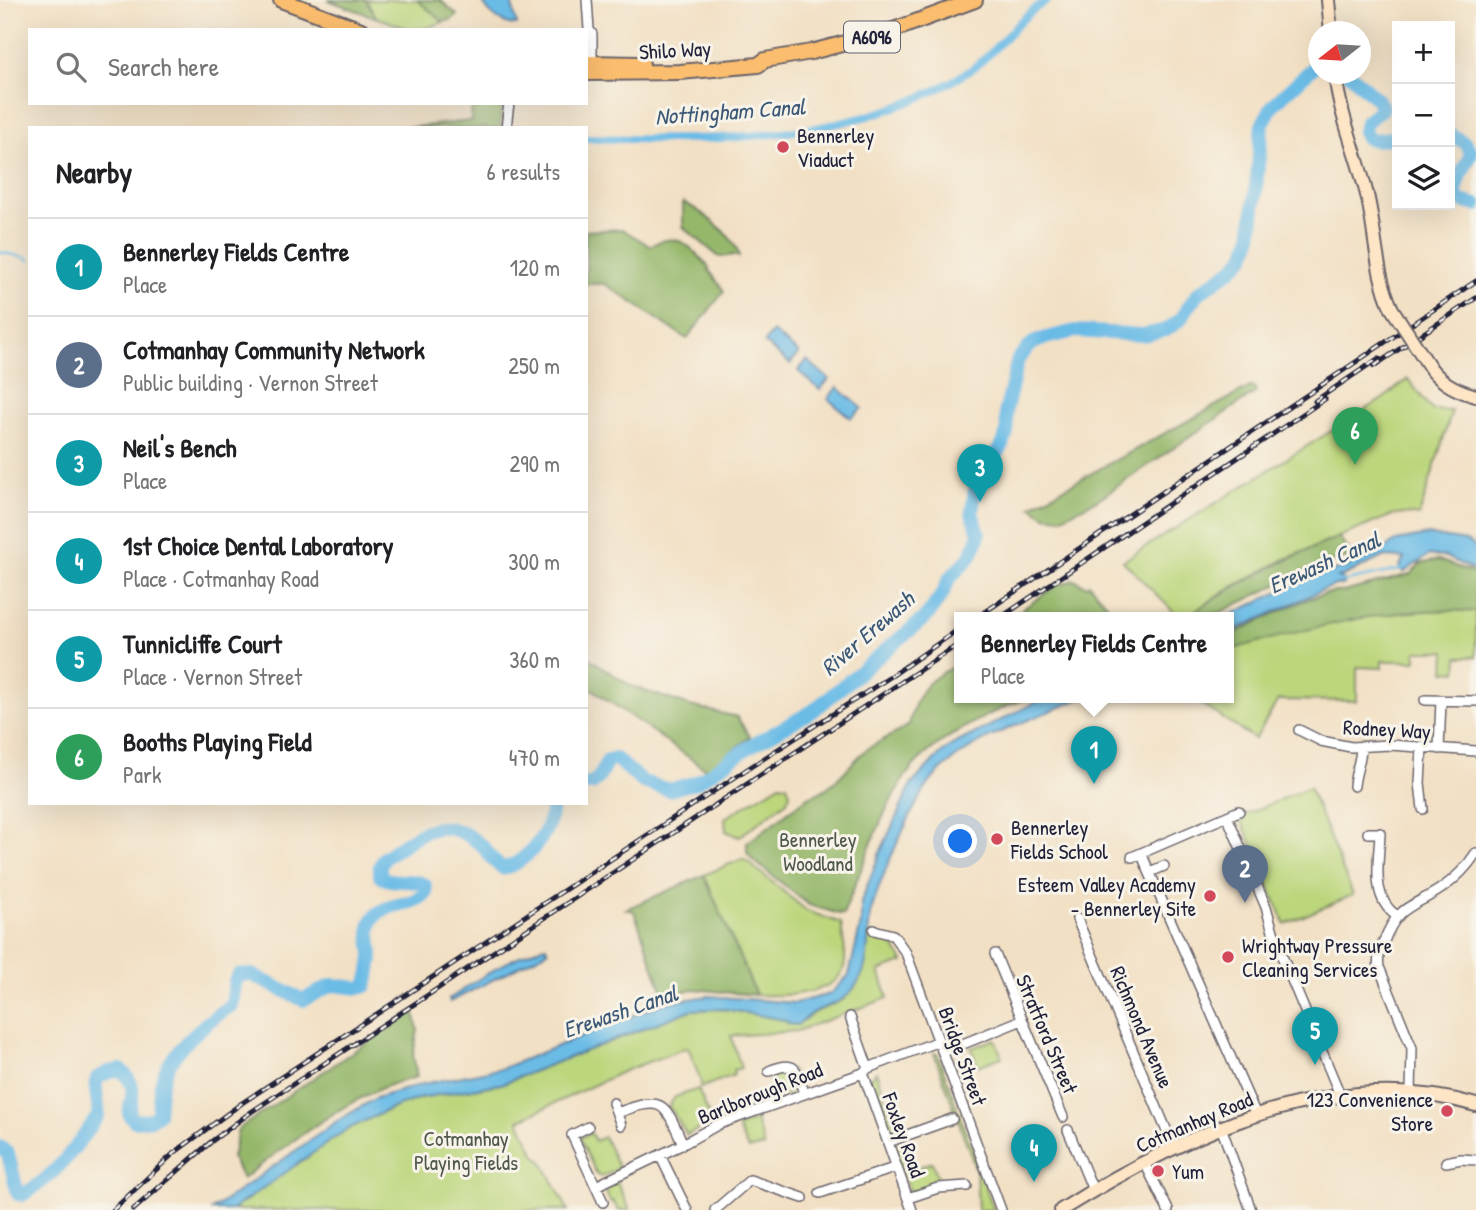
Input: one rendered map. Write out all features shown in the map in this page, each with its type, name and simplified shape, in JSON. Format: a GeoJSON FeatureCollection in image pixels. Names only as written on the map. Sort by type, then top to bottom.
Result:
{"type":"FeatureCollection","features":[{"type":"Feature","properties":{"kind":"main road"},"geometry":{"type":"LineString","coordinates":[[281,0],[356,28]]}},
{"type":"Feature","properties":{"kind":"main road","name":"Shilo Way"},"geometry":{"type":"LineString","coordinates":[[589,68],[690,64],[757,57],[765,60],[811,52],[888,32],[975,0]]}},
{"type":"Feature","properties":{"kind":"street"},"geometry":{"type":"LineString","coordinates":[[587,0],[588,28]]}},
{"type":"Feature","properties":{"kind":"street"},"geometry":{"type":"LineString","coordinates":[[1328,0],[1330,21]]}},
{"type":"Feature","properties":{"kind":"street"},"geometry":{"type":"LineString","coordinates":[[588,33],[592,34],[589,68]]}},
{"type":"Feature","properties":{"kind":"street"},"geometry":{"type":"LineString","coordinates":[[1336,84],[1341,111],[1367,198],[1384,289],[1392,309],[1431,369],[1448,385],[1476,396]]}},
{"type":"Feature","properties":{"kind":"street"},"geometry":{"type":"LineString","coordinates":[[506,126],[509,105]]}},
{"type":"Feature","properties":{"kind":"street"},"geometry":{"type":"LineString","coordinates":[[1425,700],[1476,701]]}},
{"type":"Feature","properties":{"kind":"street"},"geometry":{"type":"LineString","coordinates":[[1440,749],[1441,701]]}},
{"type":"Feature","properties":{"kind":"street","name":"Rodney Way"},"geometry":{"type":"LineString","coordinates":[[1299,730],[1330,743],[1361,747],[1390,745],[1476,751]]}},
{"type":"Feature","properties":{"kind":"street"},"geometry":{"type":"LineString","coordinates":[[1354,787],[1361,747]]}},
{"type":"Feature","properties":{"kind":"street"},"geometry":{"type":"LineString","coordinates":[[1422,748],[1420,783],[1423,809]]}},
{"type":"Feature","properties":{"kind":"street"},"geometry":{"type":"LineString","coordinates":[[1132,857],[1239,811]]}},
{"type":"Feature","properties":{"kind":"street"},"geometry":{"type":"LineString","coordinates":[[1227,816],[1341,1097]]}},
{"type":"Feature","properties":{"kind":"street"},"geometry":{"type":"LineString","coordinates":[[1368,833],[1380,834],[1380,894],[1383,904],[1396,916]]}},
{"type":"Feature","properties":{"kind":"street"},"geometry":{"type":"LineString","coordinates":[[1141,853],[1256,1115]]}},
{"type":"Feature","properties":{"kind":"street"},"geometry":{"type":"LineString","coordinates":[[1411,1093],[1412,1048],[1378,961],[1384,940],[1396,916],[1410,904],[1448,883],[1476,853]]}},
{"type":"Feature","properties":{"kind":"street"},"geometry":{"type":"LineString","coordinates":[[1150,872],[1164,866]]}},
{"type":"Feature","properties":{"kind":"street","name":"Richmond Avenue"},"geometry":{"type":"LineString","coordinates":[[1077,919],[1174,1148]]}},
{"type":"Feature","properties":{"kind":"street","name":"Bridge Street"},"geometry":{"type":"LineString","coordinates":[[874,930],[893,935],[906,953],[1001,1210]]}},
{"type":"Feature","properties":{"kind":"street","name":"Stratford Street"},"geometry":{"type":"LineString","coordinates":[[995,954],[1003,963],[1022,1020],[1063,1117]]}},
{"type":"Feature","properties":{"kind":"street","name":"Foxley Road"},"geometry":{"type":"LineString","coordinates":[[850,1017],[912,1210]]}},
{"type":"Feature","properties":{"kind":"street"},"geometry":{"type":"LineString","coordinates":[[943,1052],[1022,1020]]}},
{"type":"Feature","properties":{"kind":"street","name":"Barlborough Road"},"geometry":{"type":"LineString","coordinates":[[596,1186],[719,1124],[939,1041]]}},
{"type":"Feature","properties":{"kind":"street"},"geometry":{"type":"LineString","coordinates":[[769,1071],[791,1065],[796,1070],[804,1093]]}},
{"type":"Feature","properties":{"kind":"street","name":"Cotmanhay Road"},"geometry":{"type":"LineString","coordinates":[[1061,1210],[1093,1190],[1174,1148],[1256,1115],[1341,1097],[1411,1093],[1445,1097],[1476,1105]]}},
{"type":"Feature","properties":{"kind":"street"},"geometry":{"type":"LineString","coordinates":[[613,1103],[621,1125]]}},
{"type":"Feature","properties":{"kind":"street"},"geometry":{"type":"LineString","coordinates":[[617,1113],[644,1103],[661,1106],[669,1113],[683,1144]]}},
{"type":"Feature","properties":{"kind":"street"},"geometry":{"type":"LineString","coordinates":[[888,1142],[952,1119]]}},
{"type":"Feature","properties":{"kind":"street"},"geometry":{"type":"LineString","coordinates":[[588,1127],[572,1135],[603,1202]]}},
{"type":"Feature","properties":{"kind":"street"},"geometry":{"type":"LineString","coordinates":[[1222,1127],[1251,1210]]}},
{"type":"Feature","properties":{"kind":"street"},"geometry":{"type":"LineString","coordinates":[[1068,1130],[1093,1190]]}},
{"type":"Feature","properties":{"kind":"street"},"geometry":{"type":"LineString","coordinates":[[660,1155],[687,1210]]}},
{"type":"Feature","properties":{"kind":"street"},"geometry":{"type":"LineString","coordinates":[[1446,1162],[1476,1160]]}},
{"type":"Feature","properties":{"kind":"street"},"geometry":{"type":"LineString","coordinates":[[1145,1163],[1168,1210]]}},
{"type":"Feature","properties":{"kind":"street"},"geometry":{"type":"LineString","coordinates":[[825,1189],[897,1167]]}},
{"type":"Feature","properties":{"kind":"street"},"geometry":{"type":"LineString","coordinates":[[715,1210],[736,1197],[750,1180],[803,1198]]}},
{"type":"Feature","properties":{"kind":"street"},"geometry":{"type":"LineString","coordinates":[[908,1198],[938,1188],[967,1186]]}},
{"type":"Feature","properties":{"kind":"green space"},"geometry":{"type":"Polygon","coordinates":[[[328,0],[440,0],[457,15],[436,25],[406,28],[328,0]]]}},
{"type":"Feature","properties":{"kind":"green space"},"geometry":{"type":"Polygon","coordinates":[[[328,0],[366,0],[377,18],[328,0]]]}},
{"type":"Feature","properties":{"kind":"green space"},"geometry":{"type":"Polygon","coordinates":[[[417,0],[440,0],[457,15],[451,20],[442,21],[417,0]]]}},
{"type":"Feature","properties":{"kind":"green space"},"geometry":{"type":"Polygon","coordinates":[[[472,105],[502,105],[500,126],[422,126],[471,121],[472,105]]]}},
{"type":"Feature","properties":{"kind":"green space"},"geometry":{"type":"Polygon","coordinates":[[[683,202],[725,233],[737,249],[739,257],[719,257],[683,227],[683,202]]]}},
{"type":"Feature","properties":{"kind":"green space"},"geometry":{"type":"Polygon","coordinates":[[[622,229],[650,246],[660,241],[683,242],[708,266],[724,291],[687,339],[605,284],[588,284],[588,231],[622,229]]]}},
{"type":"Feature","properties":{"kind":"green space"},"geometry":{"type":"Polygon","coordinates":[[[1408,379],[1432,410],[1452,411],[1419,516],[1390,516],[1283,560],[1225,591],[1193,612],[1173,612],[1123,561],[1384,398],[1408,379]]]}},
{"type":"Feature","properties":{"kind":"green space"},"geometry":{"type":"Polygon","coordinates":[[[1250,387],[1255,388],[1256,392],[1097,500],[1061,518],[1045,516],[1031,506],[1250,387]]]}},
{"type":"Feature","properties":{"kind":"green space"},"geometry":{"type":"Polygon","coordinates":[[[1339,537],[1353,556],[1305,571],[1221,612],[1193,612],[1263,572],[1339,537]]]}},
{"type":"Feature","properties":{"kind":"green space"},"geometry":{"type":"Polygon","coordinates":[[[1438,560],[1476,574],[1476,657],[1458,657],[1457,672],[1445,671],[1446,651],[1416,651],[1416,661],[1382,661],[1382,668],[1357,667],[1357,701],[1278,700],[1255,739],[1200,703],[1234,703],[1234,634],[1303,601],[1411,574],[1420,564],[1438,560]]]}},
{"type":"Feature","properties":{"kind":"green space"},"geometry":{"type":"Polygon","coordinates":[[[1438,560],[1476,574],[1476,612],[1445,610],[1382,615],[1234,649],[1234,634],[1286,608],[1318,596],[1411,574],[1420,564],[1438,560]]]}},
{"type":"Feature","properties":{"kind":"green space"},"geometry":{"type":"Polygon","coordinates":[[[1074,580],[1087,586],[1089,584],[1114,612],[1019,612],[1057,585],[1074,580]]]}},
{"type":"Feature","properties":{"kind":"green space"},"geometry":{"type":"Polygon","coordinates":[[[588,657],[631,686],[690,706],[737,717],[750,737],[707,770],[588,686],[588,657]]]}},
{"type":"Feature","properties":{"kind":"green space","name":"Bennerley Woodland"},"geometry":{"type":"Polygon","coordinates":[[[954,666],[954,703],[1015,703],[956,732],[930,750],[907,774],[886,811],[843,915],[809,905],[753,860],[747,853],[747,843],[808,797],[833,783],[865,751],[909,725],[920,694],[939,675],[954,666]]]}},
{"type":"Feature","properties":{"kind":"green space"},"geometry":{"type":"Polygon","coordinates":[[[780,784],[787,785],[790,793],[787,801],[739,837],[726,831],[725,818],[780,784]]]}},
{"type":"Feature","properties":{"kind":"green space"},"geometry":{"type":"Polygon","coordinates":[[[1309,787],[1353,895],[1285,924],[1240,817],[1309,787]]]}},
{"type":"Feature","properties":{"kind":"green space"},"geometry":{"type":"Polygon","coordinates":[[[742,859],[807,911],[841,923],[845,961],[841,973],[833,982],[809,992],[756,995],[704,875],[742,859]]]}},
{"type":"Feature","properties":{"kind":"green space"},"geometry":{"type":"Polygon","coordinates":[[[704,875],[756,995],[693,989],[664,996],[634,911],[626,909],[704,875]]]}},
{"type":"Feature","properties":{"kind":"green space","name":"Cotmanhay Playing Fields"},"geometry":{"type":"Polygon","coordinates":[[[869,933],[890,943],[903,962],[879,971],[888,998],[797,1031],[731,1036],[741,1068],[733,1070],[734,1075],[700,1088],[701,1082],[688,1047],[624,1071],[519,1120],[534,1153],[544,1164],[568,1210],[232,1210],[346,1129],[420,1098],[501,1084],[691,1010],[724,1009],[804,1020],[844,999],[869,933]]]}},
{"type":"Feature","properties":{"kind":"green space"},"geometry":{"type":"Polygon","coordinates":[[[414,1011],[418,1030],[413,1055],[417,1077],[394,1083],[348,1105],[242,1179],[232,1158],[238,1129],[414,1011]]]}},
{"type":"Feature","properties":{"kind":"green space"},"geometry":{"type":"Polygon","coordinates":[[[995,1039],[1002,1057],[978,1066],[971,1048],[995,1039]]]}},
{"type":"Feature","properties":{"kind":"green space"},"geometry":{"type":"Polygon","coordinates":[[[934,1053],[938,1055],[994,1210],[978,1210],[976,1170],[934,1053]]]}},
{"type":"Feature","properties":{"kind":"green space"},"geometry":{"type":"Polygon","coordinates":[[[786,1068],[792,1071],[799,1090],[776,1098],[768,1074],[786,1068]]]}},
{"type":"Feature","properties":{"kind":"green space"},"geometry":{"type":"Polygon","coordinates":[[[876,1072],[897,1134],[890,1135],[869,1079],[876,1072]]]}},
{"type":"Feature","properties":{"kind":"green space"},"geometry":{"type":"Polygon","coordinates":[[[698,1089],[712,1122],[687,1135],[669,1106],[675,1097],[698,1089]]]}},
{"type":"Feature","properties":{"kind":"green space"},"geometry":{"type":"Polygon","coordinates":[[[756,1120],[764,1147],[748,1149],[737,1127],[756,1120]]]}},
{"type":"Feature","properties":{"kind":"green space"},"geometry":{"type":"Polygon","coordinates":[[[591,1133],[595,1141],[604,1137],[619,1168],[601,1177],[597,1175],[581,1141],[581,1137],[591,1133]]]}},
{"type":"Feature","properties":{"kind":"green space"},"geometry":{"type":"Polygon","coordinates":[[[900,1143],[911,1170],[932,1162],[940,1183],[909,1191],[895,1150],[895,1144],[900,1143]]]}},
{"type":"Feature","properties":{"kind":"green space"},"geometry":{"type":"Polygon","coordinates":[[[617,1182],[630,1210],[618,1210],[613,1201],[610,1202],[605,1189],[617,1182]]]}},
{"type":"Feature","properties":{"kind":"water"},"geometry":{"type":"Polygon","coordinates":[[[482,0],[511,0],[517,25],[496,18],[482,0]]]}},
{"type":"Feature","properties":{"kind":"water"},"geometry":{"type":"Polygon","coordinates":[[[773,332],[799,353],[790,364],[764,343],[773,332]]]}},
{"type":"Feature","properties":{"kind":"water"},"geometry":{"type":"Polygon","coordinates":[[[807,360],[829,379],[820,390],[798,371],[807,360]]]}},
{"type":"Feature","properties":{"kind":"water"},"geometry":{"type":"Polygon","coordinates":[[[837,387],[862,408],[851,418],[828,399],[837,387]]]}},
{"type":"Feature","properties":{"kind":"water"},"geometry":{"type":"Polygon","coordinates":[[[1429,535],[1466,541],[1476,547],[1476,571],[1446,557],[1429,555],[1404,572],[1400,566],[1404,558],[1383,557],[1338,578],[1345,581],[1344,585],[1320,591],[1234,631],[1234,613],[1308,578],[1342,569],[1372,556],[1396,541],[1429,535]]]}},
{"type":"Feature","properties":{"kind":"water"},"geometry":{"type":"Polygon","coordinates":[[[1034,703],[1070,703],[968,749],[937,774],[928,785],[899,840],[875,898],[869,922],[864,970],[854,988],[843,999],[816,1011],[797,1025],[784,1020],[724,1009],[691,1010],[501,1084],[420,1098],[346,1130],[232,1210],[212,1210],[337,1121],[376,1098],[423,1084],[503,1068],[664,1003],[708,996],[795,1003],[830,994],[849,975],[861,923],[861,902],[911,785],[950,746],[1034,703]]]}},
{"type":"Feature","properties":{"kind":"water"},"geometry":{"type":"Polygon","coordinates":[[[546,946],[548,951],[450,1002],[449,999],[496,969],[546,946]]]}},
{"type":"Feature","properties":{"kind":"waterway","name":"Nottingham Canal"},"geometry":{"type":"LineString","coordinates":[[588,138],[683,139],[784,133],[881,112],[927,94],[969,71],[989,55],[1026,16],[1048,0]]}},
{"type":"Feature","properties":{"kind":"waterway","name":"River Erewash"},"geometry":{"type":"LineString","coordinates":[[588,784],[592,784],[599,777],[608,760],[616,759],[643,782],[669,790],[697,782],[749,747],[814,710],[927,616],[949,579],[970,557],[978,539],[979,533],[972,513],[975,490],[1003,444],[1007,432],[1006,410],[1018,359],[1033,343],[1075,331],[1143,335],[1166,330],[1180,320],[1197,294],[1231,270],[1245,256],[1251,238],[1262,125],[1273,105],[1308,72]]}},
{"type":"Feature","properties":{"kind":"waterway","name":"River Erewash"},"geometry":{"type":"LineString","coordinates":[[1361,84],[1383,108],[1366,122],[1364,132],[1367,138],[1376,140],[1392,138]]}},
{"type":"Feature","properties":{"kind":"waterway","name":"River Erewash"},"geometry":{"type":"LineString","coordinates":[[1455,137],[1465,143],[1471,152],[1458,181],[1458,200],[1476,205]]}},
{"type":"Feature","properties":{"kind":"waterway"},"geometry":{"type":"LineString","coordinates":[[0,252],[28,259]]}},
{"type":"Feature","properties":{"kind":"waterway"},"geometry":{"type":"LineString","coordinates":[[1342,582],[1403,569]]}},
{"type":"Feature","properties":{"kind":"waterway","name":"River Erewash"},"geometry":{"type":"LineString","coordinates":[[0,1147],[8,1154],[18,1194],[22,1195],[56,1170],[98,1116],[97,1078],[109,1072],[121,1070],[130,1082],[132,1091],[129,1115],[135,1121],[152,1119],[158,1114],[166,1070],[181,1048],[201,1028],[232,1005],[235,981],[239,975],[252,975],[303,1000],[332,985],[359,988],[366,986],[372,958],[370,930],[373,919],[385,909],[412,901],[426,893],[425,885],[420,883],[390,880],[380,876],[380,866],[384,858],[431,829],[454,829],[481,845],[503,868],[521,860],[538,843],[549,823],[551,805]]}},
{"type":"Feature","properties":{"kind":"railway"},"geometry":{"type":"LineString","coordinates":[[985,612],[1476,281]]}},
{"type":"Feature","properties":{"kind":"railway"},"geometry":{"type":"LineString","coordinates":[[1374,366],[1476,298]]}},
{"type":"Feature","properties":{"kind":"railway"},"geometry":{"type":"LineString","coordinates":[[1315,401],[1379,358]]}},
{"type":"Feature","properties":{"kind":"railway"},"geometry":{"type":"LineString","coordinates":[[1009,612],[1325,399]]}},
{"type":"Feature","properties":{"kind":"railway"},"geometry":{"type":"LineString","coordinates":[[113,1210],[174,1153],[242,1103],[954,632]]}},
{"type":"Feature","properties":{"kind":"railway"},"geometry":{"type":"LineString","coordinates":[[133,1210],[212,1141],[251,1112],[954,647]]}},
{"type":"Feature","properties":{"kind":"place","name":"Bennerley Viaduct"},"geometry":{"type":"Point","coordinates":[783,147]}},
{"type":"Feature","properties":{"kind":"place","name":"Booths Playing Field"},"geometry":{"type":"Point","coordinates":[1355,465]}},
{"type":"Feature","properties":{"kind":"place","name":"Neil's Bench"},"geometry":{"type":"Point","coordinates":[980,502]}},
{"type":"Feature","properties":{"kind":"place","name":"Bennerley Fields Centre"},"geometry":{"type":"Point","coordinates":[1094,784]}},
{"type":"Feature","properties":{"kind":"place","name":"Bennerley Fields School"},"geometry":{"type":"Point","coordinates":[997,839]}},
{"type":"Feature","properties":{"kind":"place","name":"Esteem Valley Academy - Bennerley Site"},"geometry":{"type":"Point","coordinates":[1210,896]}},
{"type":"Feature","properties":{"kind":"place","name":"Cotmanhay Community Network"},"geometry":{"type":"Point","coordinates":[1245,903]}},
{"type":"Feature","properties":{"kind":"place","name":"Wrightway Pressure Cleaning Services"},"geometry":{"type":"Point","coordinates":[1228,957]}},
{"type":"Feature","properties":{"kind":"place","name":"Tunnicliffe Court"},"geometry":{"type":"Point","coordinates":[1315,1065]}},
{"type":"Feature","properties":{"kind":"place","name":"123 Convenience Store"},"geometry":{"type":"Point","coordinates":[1447,1111]}},
{"type":"Feature","properties":{"kind":"place","name":"Yum"},"geometry":{"type":"Point","coordinates":[1158,1171]}},
{"type":"Feature","properties":{"kind":"place","name":"1st Choice Dental Laboratory"},"geometry":{"type":"Point","coordinates":[1034,1182]}},
{"type":"Feature","properties":{"kind":"water label","name":"Erewash Canal"},"geometry":{"type":"Point","coordinates":[1324,562]}},
{"type":"Feature","properties":{"kind":"water label","name":"Erewash Canal"},"geometry":{"type":"Point","coordinates":[620,1011]}}]}
